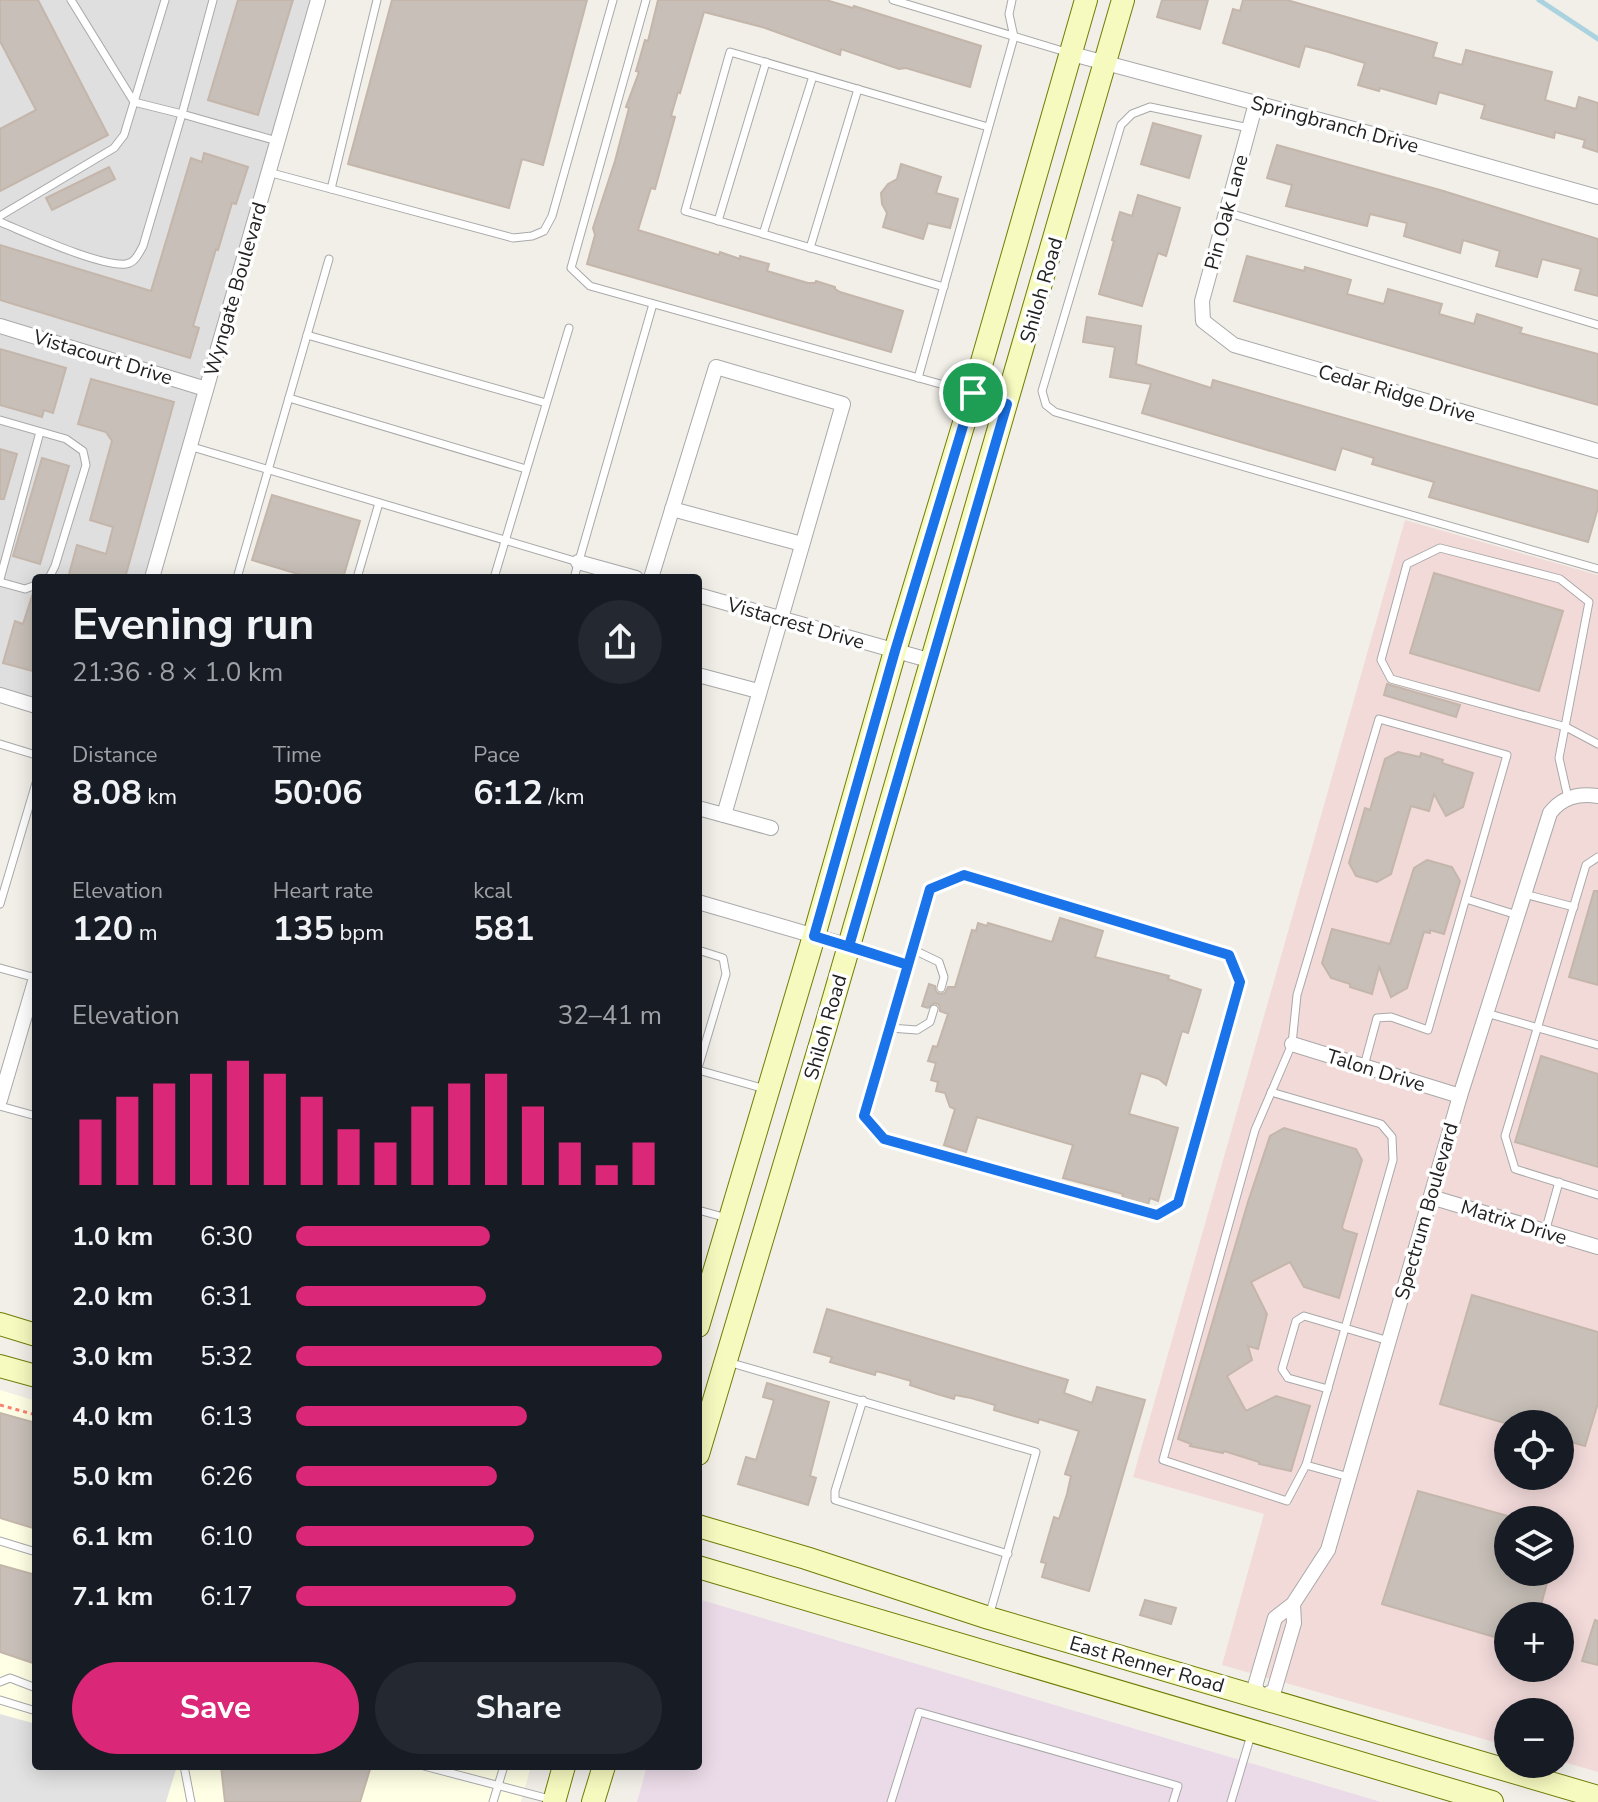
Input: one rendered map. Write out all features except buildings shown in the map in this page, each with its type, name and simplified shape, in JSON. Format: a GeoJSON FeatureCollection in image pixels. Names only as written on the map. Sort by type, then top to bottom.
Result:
{"type":"FeatureCollection","features":[{"type":"Feature","properties":{"kind":"main road","name":"Shiloh Road"},"geometry":{"type":"LineString","coordinates":[[702,1305],[814,936],[1086,0]]}},
{"type":"Feature","properties":{"kind":"main road","name":"Shiloh Road"},"geometry":{"type":"LineString","coordinates":[[702,1441],[1107,64],[1123,0]]}},
{"type":"Feature","properties":{"kind":"main road"},"geometry":{"type":"LineString","coordinates":[[973,393],[1007,404]]}},
{"type":"Feature","properties":{"kind":"main road"},"geometry":{"type":"LineString","coordinates":[[730,1219],[766,1229]]}},
{"type":"Feature","properties":{"kind":"main road"},"geometry":{"type":"LineString","coordinates":[[0,1324],[32,1334]]}},
{"type":"Feature","properties":{"kind":"main road"},"geometry":{"type":"LineString","coordinates":[[0,1366],[32,1375]]}},
{"type":"Feature","properties":{"kind":"main road","name":"East Renner Road"},"geometry":{"type":"LineString","coordinates":[[702,1527],[989,1618],[1598,1797]]}},
{"type":"Feature","properties":{"kind":"main road","name":"East Renner Road"},"geometry":{"type":"LineString","coordinates":[[702,1568],[1492,1802]]}},
{"type":"Feature","properties":{"kind":"main road"},"geometry":{"type":"LineString","coordinates":[[1252,1731],[1261,1697]]}},
{"type":"Feature","properties":{"kind":"main road"},"geometry":{"type":"LineString","coordinates":[[556,1802],[563,1770]]}},
{"type":"Feature","properties":{"kind":"main road"},"geometry":{"type":"LineString","coordinates":[[593,1802],[603,1770]]}},
{"type":"Feature","properties":{"kind":"street","name":"Wyngate Boulevard"},"geometry":{"type":"LineString","coordinates":[[153,574],[318,0]]}},
{"type":"Feature","properties":{"kind":"street","name":"Springbranch Drive"},"geometry":{"type":"LineString","coordinates":[[1072,54],[1598,197]]}},
{"type":"Feature","properties":{"kind":"street","name":"Pin Oak Lane"},"geometry":{"type":"LineString","coordinates":[[1203,321],[1202,301],[1256,103]]}},
{"type":"Feature","properties":{"kind":"street","name":"Cedar Ridge Drive"},"geometry":{"type":"LineString","coordinates":[[1203,321],[1234,345],[1598,451]]}},
{"type":"Feature","properties":{"kind":"street","name":"Vistacourt Drive"},"geometry":{"type":"LineString","coordinates":[[0,326],[206,389]]}},
{"type":"Feature","properties":{"kind":"street"},"geometry":{"type":"LineString","coordinates":[[652,574],[716,367],[843,404],[724,815]]}},
{"type":"Feature","properties":{"kind":"street"},"geometry":{"type":"LineString","coordinates":[[672,509],[802,544]]}},
{"type":"Feature","properties":{"kind":"street"},"geometry":{"type":"LineString","coordinates":[[578,562],[622,574]]}},
{"type":"Feature","properties":{"kind":"street","name":"Vistacrest Drive"},"geometry":{"type":"LineString","coordinates":[[702,596],[932,661]]}},
{"type":"Feature","properties":{"kind":"street"},"geometry":{"type":"LineString","coordinates":[[702,676],[758,691]]}},
{"type":"Feature","properties":{"kind":"street"},"geometry":{"type":"LineString","coordinates":[[0,695],[32,705]]}},
{"type":"Feature","properties":{"kind":"street"},"geometry":{"type":"LineString","coordinates":[[1568,798],[1582,794],[1598,796]]}},
{"type":"Feature","properties":{"kind":"street","name":"Spectrum Boulevard"},"geometry":{"type":"LineString","coordinates":[[1261,1697],[1274,1691],[1294,1623],[1293,1604],[1328,1550],[1460,1096],[1517,915],[1550,813],[1557,804],[1568,798]]}},
{"type":"Feature","properties":{"kind":"street"},"geometry":{"type":"LineString","coordinates":[[702,809],[771,828]]}},
{"type":"Feature","properties":{"kind":"street"},"geometry":{"type":"LineString","coordinates":[[702,903],[849,946]]}},
{"type":"Feature","properties":{"kind":"street"},"geometry":{"type":"LineString","coordinates":[[0,1103],[32,992]]}},
{"type":"Feature","properties":{"kind":"street","name":"Talon Drive"},"geometry":{"type":"LineString","coordinates":[[1292,1044],[1460,1096]]}},
{"type":"Feature","properties":{"kind":"street","name":"Matrix Drive"},"geometry":{"type":"LineString","coordinates":[[1431,1197],[1598,1247]]}},
{"type":"Feature","properties":{"kind":"lane"},"geometry":{"type":"LineString","coordinates":[[71,0],[134,102],[277,141]]}},
{"type":"Feature","properties":{"kind":"lane"},"geometry":{"type":"LineString","coordinates":[[0,216],[114,148],[124,135],[165,0]]}},
{"type":"Feature","properties":{"kind":"lane"},"geometry":{"type":"LineString","coordinates":[[0,222],[92,259],[127,264],[134,260],[143,246],[213,0]]}},
{"type":"Feature","properties":{"kind":"lane"},"geometry":{"type":"LineString","coordinates":[[331,189],[377,0]]}},
{"type":"Feature","properties":{"kind":"lane"},"geometry":{"type":"LineString","coordinates":[[268,172],[513,238],[544,231],[552,216],[613,0]]}},
{"type":"Feature","properties":{"kind":"lane"},"geometry":{"type":"LineString","coordinates":[[646,0],[571,268],[590,286],[973,393]]}},
{"type":"Feature","properties":{"kind":"lane"},"geometry":{"type":"LineString","coordinates":[[893,0],[1072,54]]}},
{"type":"Feature","properties":{"kind":"lane"},"geometry":{"type":"LineString","coordinates":[[918,378],[1014,37],[1009,14],[1012,0]]}},
{"type":"Feature","properties":{"kind":"lane"},"geometry":{"type":"LineString","coordinates":[[944,287],[685,211],[730,52],[988,127]]}},
{"type":"Feature","properties":{"kind":"lane"},"geometry":{"type":"LineString","coordinates":[[718,221],[766,62]]}},
{"type":"Feature","properties":{"kind":"lane"},"geometry":{"type":"LineString","coordinates":[[763,234],[813,76]]}},
{"type":"Feature","properties":{"kind":"lane"},"geometry":{"type":"LineString","coordinates":[[810,248],[858,89]]}},
{"type":"Feature","properties":{"kind":"lane"},"geometry":{"type":"LineString","coordinates":[[1249,128],[1150,107],[1132,114],[1121,125],[1042,391],[1046,405],[1055,412],[1598,569]]}},
{"type":"Feature","properties":{"kind":"lane"},"geometry":{"type":"LineString","coordinates":[[1226,212],[1598,325]]}},
{"type":"Feature","properties":{"kind":"lane"},"geometry":{"type":"LineString","coordinates":[[238,574],[329,259]]}},
{"type":"Feature","properties":{"kind":"lane"},"geometry":{"type":"LineString","coordinates":[[575,574],[653,304]]}},
{"type":"Feature","properties":{"kind":"lane"},"geometry":{"type":"LineString","coordinates":[[495,574],[569,328]]}},
{"type":"Feature","properties":{"kind":"lane"},"geometry":{"type":"LineString","coordinates":[[307,335],[546,403]]}},
{"type":"Feature","properties":{"kind":"lane"},"geometry":{"type":"LineString","coordinates":[[289,398],[526,469]]}},
{"type":"Feature","properties":{"kind":"lane"},"geometry":{"type":"LineString","coordinates":[[0,420],[66,439],[83,451],[86,465],[50,574]]}},
{"type":"Feature","properties":{"kind":"lane"},"geometry":{"type":"LineString","coordinates":[[32,586],[25,589],[0,581],[40,432]]}},
{"type":"Feature","properties":{"kind":"lane"},"geometry":{"type":"LineString","coordinates":[[189,446],[578,562]]}},
{"type":"Feature","properties":{"kind":"lane"},"geometry":{"type":"LineString","coordinates":[[358,574],[379,503]]}},
{"type":"Feature","properties":{"kind":"lane"},"geometry":{"type":"LineString","coordinates":[[1598,604],[1589,602],[1560,579],[1440,548],[1407,564],[1381,660],[1391,679],[1566,727],[1598,744]]}},
{"type":"Feature","properties":{"kind":"lane"},"geometry":{"type":"LineString","coordinates":[[1568,798],[1559,758],[1589,602]]}},
{"type":"Feature","properties":{"kind":"lane"},"geometry":{"type":"LineString","coordinates":[[1271,1092],[1381,1124],[1392,1137],[1393,1160],[1306,1465],[1287,1501],[1163,1460],[1255,1130],[1271,1092],[1292,1044],[1297,995],[1379,719],[1507,755],[1428,1030],[1391,1017],[1377,1018],[1364,1066]]}},
{"type":"Feature","properties":{"kind":"lane"},"geometry":{"type":"LineString","coordinates":[[0,744],[32,754]]}},
{"type":"Feature","properties":{"kind":"lane"},"geometry":{"type":"LineString","coordinates":[[0,904],[32,796]]}},
{"type":"Feature","properties":{"kind":"lane"},"geometry":{"type":"LineString","coordinates":[[1598,857],[1586,865],[1505,1136],[1515,1169],[1598,1195]]}},
{"type":"Feature","properties":{"kind":"lane"},"geometry":{"type":"LineString","coordinates":[[964,875],[1229,955],[1240,982],[1178,1203],[1157,1215],[884,1139],[864,1116],[908,965],[930,889],[964,875]]}},
{"type":"Feature","properties":{"kind":"lane"},"geometry":{"type":"LineString","coordinates":[[1524,894],[1574,907]]}},
{"type":"Feature","properties":{"kind":"lane"},"geometry":{"type":"LineString","coordinates":[[1466,899],[1517,915]]}},
{"type":"Feature","properties":{"kind":"lane"},"geometry":{"type":"LineString","coordinates":[[849,946],[908,965]]}},
{"type":"Feature","properties":{"kind":"lane"},"geometry":{"type":"LineString","coordinates":[[912,949],[939,962],[944,977],[941,988]]}},
{"type":"Feature","properties":{"kind":"lane"},"geometry":{"type":"LineString","coordinates":[[702,951],[723,958],[726,974],[702,1055]]}},
{"type":"Feature","properties":{"kind":"lane"},"geometry":{"type":"LineString","coordinates":[[0,968],[32,977]]}},
{"type":"Feature","properties":{"kind":"lane"},"geometry":{"type":"LineString","coordinates":[[890,1028],[917,1030],[930,1022],[934,1009]]}},
{"type":"Feature","properties":{"kind":"lane"},"geometry":{"type":"LineString","coordinates":[[1486,1013],[1598,1045]]}},
{"type":"Feature","properties":{"kind":"lane"},"geometry":{"type":"LineString","coordinates":[[702,1070],[768,1090]]}},
{"type":"Feature","properties":{"kind":"lane"},"geometry":{"type":"LineString","coordinates":[[0,1103],[32,1115]]}},
{"type":"Feature","properties":{"kind":"lane"},"geometry":{"type":"LineString","coordinates":[[1545,1232],[1559,1182]]}},
{"type":"Feature","properties":{"kind":"lane"},"geometry":{"type":"LineString","coordinates":[[702,1211],[730,1219]]}},
{"type":"Feature","properties":{"kind":"lane"},"geometry":{"type":"LineString","coordinates":[[1328,1389],[1288,1378],[1282,1369],[1296,1321],[1304,1316],[1389,1341]]}},
{"type":"Feature","properties":{"kind":"lane"},"geometry":{"type":"LineString","coordinates":[[726,1361],[1036,1452],[989,1618]]}},
{"type":"Feature","properties":{"kind":"lane"},"geometry":{"type":"LineString","coordinates":[[863,1400],[835,1491],[835,1500],[1008,1554]]}},
{"type":"Feature","properties":{"kind":"lane"},"geometry":{"type":"LineString","coordinates":[[1306,1465],[1349,1477]]}},
{"type":"Feature","properties":{"kind":"lane"},"geometry":{"type":"LineString","coordinates":[[0,1541],[32,1551]]}},
{"type":"Feature","properties":{"kind":"lane"},"geometry":{"type":"LineString","coordinates":[[0,1682],[10,1678],[32,1686]]}},
{"type":"Feature","properties":{"kind":"lane"},"geometry":{"type":"LineString","coordinates":[[0,1700],[32,1710]]}},
{"type":"Feature","properties":{"kind":"lane"},"geometry":{"type":"LineString","coordinates":[[891,1802],[919,1712],[1178,1786],[1173,1802]]}},
{"type":"Feature","properties":{"kind":"lane"},"geometry":{"type":"LineString","coordinates":[[1231,1802],[1252,1731]]}},
{"type":"Feature","properties":{"kind":"lane"},"geometry":{"type":"LineString","coordinates":[[185,1770],[191,1802]]}},
{"type":"Feature","properties":{"kind":"lane"},"geometry":{"type":"LineString","coordinates":[[439,1770],[556,1802]]}},
{"type":"Feature","properties":{"kind":"lane"},"geometry":{"type":"LineString","coordinates":[[493,1802],[503,1770]]}},
{"type":"Feature","properties":{"kind":"path"},"geometry":{"type":"LineString","coordinates":[[0,1405],[32,1414]]}},
{"type":"Feature","properties":{"kind":"shaded area"},"geometry":{"type":"Polygon","coordinates":[[[0,0],[318,0],[153,574],[32,574],[32,705],[0,695],[0,0]]]}},
{"type":"Feature","properties":{"kind":"shaded area"},"geometry":{"type":"Polygon","coordinates":[[[1405,520],[1598,575],[1598,1772],[1574,1765],[1574,1698],[1494,1698],[1494,1742],[1222,1665],[1264,1514],[1133,1477],[1405,520]]]}},
{"type":"Feature","properties":{"kind":"shaded area"},"geometry":{"type":"Polygon","coordinates":[[[0,1390],[32,1400],[32,1770],[530,1770],[521,1802],[0,1802],[0,1390]]]}},
{"type":"Feature","properties":{"kind":"shaded area"},"geometry":{"type":"Polygon","coordinates":[[[702,1600],[1381,1802],[637,1802],[646,1770],[702,1770],[702,1600]]]}},
{"type":"Feature","properties":{"kind":"shaded area"},"geometry":{"type":"Polygon","coordinates":[[[0,1714],[32,1723],[32,1770],[176,1770],[166,1802],[0,1802],[0,1714]]]}},
{"type":"Feature","properties":{"kind":"waterway"},"geometry":{"type":"LineString","coordinates":[[1539,0],[1598,39]]}},
{"type":"Feature","properties":{"kind":"route"},"geometry":{"type":"LineString","coordinates":[[973,393],[814,936],[908,965],[930,889],[964,875],[1229,955],[1240,982],[1178,1203],[1157,1215],[884,1139],[864,1116],[908,965],[849,946],[1007,404],[973,393]]}}]}
